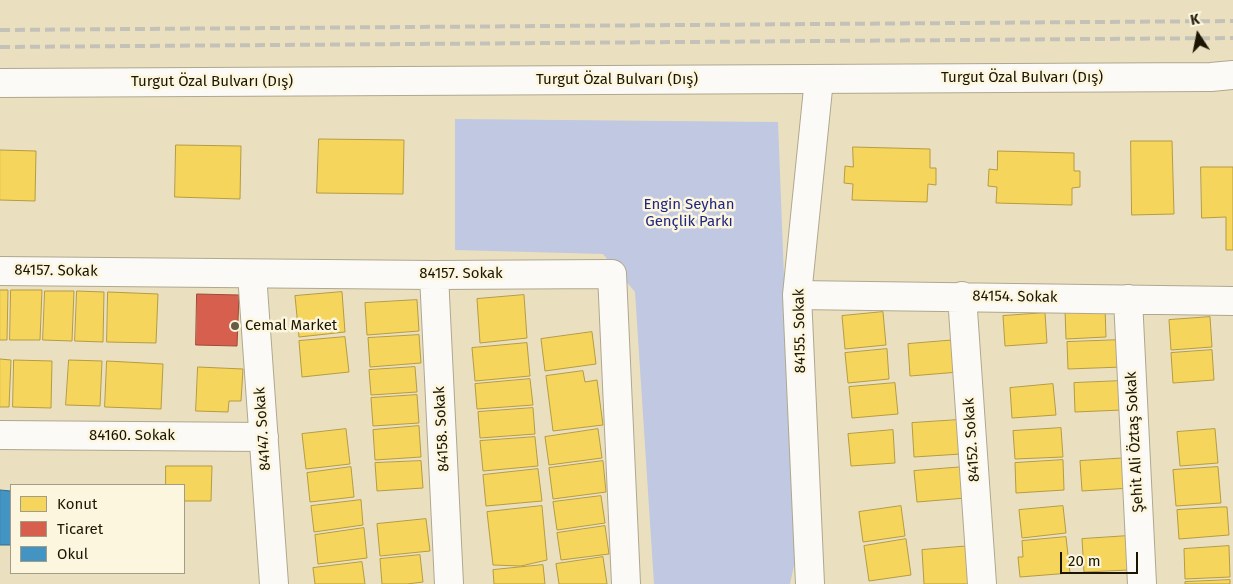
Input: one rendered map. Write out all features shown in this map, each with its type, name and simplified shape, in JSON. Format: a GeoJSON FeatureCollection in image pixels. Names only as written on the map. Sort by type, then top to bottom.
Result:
{"type":"FeatureCollection","features":[{"type":"Feature","properties":{"kind":"street","name":"Turgut Özal Bulvarı (Dış)"},"geometry":{"type":"LineString","coordinates":[[0,83],[819,80],[1202,77],[1233,75]]}},
{"type":"Feature","properties":{"kind":"street","name":"84155. Sokak"},"geometry":{"type":"LineString","coordinates":[[810,584],[797,294],[819,80]]}},
{"type":"Feature","properties":{"kind":"street","name":"84157. Sokak"},"geometry":{"type":"LineString","coordinates":[[0,271],[434,275],[612,274],[626,584]]}},
{"type":"Feature","properties":{"kind":"street","name":"84147. Sokak"},"geometry":{"type":"LineString","coordinates":[[252,274],[274,584]]}},
{"type":"Feature","properties":{"kind":"street","name":"84158. Sokak"},"geometry":{"type":"LineString","coordinates":[[434,275],[449,584]]}},
{"type":"Feature","properties":{"kind":"street","name":"84154. Sokak"},"geometry":{"type":"LineString","coordinates":[[797,294],[1233,301]]}},
{"type":"Feature","properties":{"kind":"street","name":"84152. Sokak"},"geometry":{"type":"LineString","coordinates":[[962,296],[982,584]]}},
{"type":"Feature","properties":{"kind":"street","name":"Şehit Ali Öztaş Sokak"},"geometry":{"type":"LineString","coordinates":[[1128,299],[1142,584]]}},
{"type":"Feature","properties":{"kind":"street","name":"84160. Sokak"},"geometry":{"type":"LineString","coordinates":[[0,435],[264,437]]}},
{"type":"Feature","properties":{"kind":"green space","name":"Engin Seyhan Gençlik Parkı"},"geometry":{"type":"Polygon","coordinates":[[[455,119],[778,122],[795,561],[790,584],[654,584],[635,292],[603,254],[455,250],[455,119]]]}},
{"type":"Feature","properties":{"kind":"building: Konut"},"geometry":{"type":"Polygon","coordinates":[[[319,139],[404,140],[403,194],[317,193],[319,139]]]}},
{"type":"Feature","properties":{"kind":"building: Konut"},"geometry":{"type":"Polygon","coordinates":[[[1131,141],[1172,141],[1174,214],[1132,215],[1131,141]]]}},
{"type":"Feature","properties":{"kind":"building: Konut"},"geometry":{"type":"Polygon","coordinates":[[[176,145],[241,146],[240,199],[175,197],[176,145]]]}},
{"type":"Feature","properties":{"kind":"building: Konut"},"geometry":{"type":"Polygon","coordinates":[[[853,147],[930,149],[930,168],[936,168],[936,185],[928,184],[927,202],[852,200],[853,184],[844,183],[845,166],[853,167],[853,147]]]}},
{"type":"Feature","properties":{"kind":"building: Konut"},"geometry":{"type":"Polygon","coordinates":[[[0,150],[36,151],[35,201],[0,200],[0,150]]]}},
{"type":"Feature","properties":{"kind":"building: Konut"},"geometry":{"type":"Polygon","coordinates":[[[998,151],[1074,153],[1074,171],[1080,171],[1080,187],[1072,188],[1072,205],[996,203],[997,187],[988,186],[989,169],[997,170],[998,151]]]}},
{"type":"Feature","properties":{"kind":"building: Konut"},"geometry":{"type":"Polygon","coordinates":[[[1201,167],[1233,167],[1233,250],[1226,250],[1226,217],[1202,218],[1201,167]]]}},
{"type":"Feature","properties":{"kind":"building: Konut"},"geometry":{"type":"Polygon","coordinates":[[[0,290],[8,290],[7,340],[0,340],[0,290]]]}},
{"type":"Feature","properties":{"kind":"building: Konut"},"geometry":{"type":"Polygon","coordinates":[[[11,290],[42,290],[40,340],[10,340],[11,290]]]}},
{"type":"Feature","properties":{"kind":"building: Konut"},"geometry":{"type":"Polygon","coordinates":[[[45,291],[74,291],[72,341],[43,340],[45,291]]]}},
{"type":"Feature","properties":{"kind":"building: Konut"},"geometry":{"type":"Polygon","coordinates":[[[77,291],[104,292],[103,342],[75,341],[77,291]]]}},
{"type":"Feature","properties":{"kind":"building: Konut"},"geometry":{"type":"Polygon","coordinates":[[[108,292],[158,294],[156,343],[107,342],[108,292]]]}},
{"type":"Feature","properties":{"kind":"building: Konut"},"geometry":{"type":"Polygon","coordinates":[[[342,292],[345,332],[299,337],[295,296],[342,292]]]}},
{"type":"Feature","properties":{"kind":"building: Konut"},"geometry":{"type":"Polygon","coordinates":[[[524,295],[527,338],[480,343],[477,299],[524,295]]]}},
{"type":"Feature","properties":{"kind":"building: Konut"},"geometry":{"type":"Polygon","coordinates":[[[417,300],[419,331],[367,335],[365,303],[417,300]]]}},
{"type":"Feature","properties":{"kind":"building: Konut"},"geometry":{"type":"Polygon","coordinates":[[[1105,308],[1106,337],[1066,339],[1065,310],[1105,308]]]}},
{"type":"Feature","properties":{"kind":"building: Konut"},"geometry":{"type":"Polygon","coordinates":[[[883,312],[886,345],[845,349],[842,316],[883,312]]]}},
{"type":"Feature","properties":{"kind":"building: Konut"},"geometry":{"type":"Polygon","coordinates":[[[1045,313],[1047,343],[1005,346],[1003,316],[1045,313]]]}},
{"type":"Feature","properties":{"kind":"building: Konut"},"geometry":{"type":"Polygon","coordinates":[[[1210,317],[1212,347],[1171,350],[1169,320],[1210,317]]]}},
{"type":"Feature","properties":{"kind":"building: Konut"},"geometry":{"type":"Polygon","coordinates":[[[592,332],[596,364],[545,371],[541,339],[592,332]]]}},
{"type":"Feature","properties":{"kind":"building: Konut"},"geometry":{"type":"Polygon","coordinates":[[[419,335],[421,363],[370,367],[368,338],[419,335]]]}},
{"type":"Feature","properties":{"kind":"building: Konut"},"geometry":{"type":"Polygon","coordinates":[[[345,337],[349,372],[302,377],[299,341],[345,337]]]}},
{"type":"Feature","properties":{"kind":"building: Konut"},"geometry":{"type":"Polygon","coordinates":[[[957,340],[959,372],[910,376],[908,344],[957,340]]]}},
{"type":"Feature","properties":{"kind":"building: Konut"},"geometry":{"type":"Polygon","coordinates":[[[1121,340],[1122,367],[1068,369],[1067,342],[1121,340]]]}},
{"type":"Feature","properties":{"kind":"building: Konut"},"geometry":{"type":"Polygon","coordinates":[[[527,343],[530,376],[475,381],[472,348],[527,343]]]}},
{"type":"Feature","properties":{"kind":"building: Konut"},"geometry":{"type":"Polygon","coordinates":[[[887,349],[889,379],[848,383],[845,353],[887,349]]]}},
{"type":"Feature","properties":{"kind":"building: Konut"},"geometry":{"type":"Polygon","coordinates":[[[1212,350],[1214,380],[1173,383],[1171,353],[1212,350]]]}},
{"type":"Feature","properties":{"kind":"building: Konut"},"geometry":{"type":"Polygon","coordinates":[[[0,359],[11,360],[9,407],[0,407],[0,359]]]}},
{"type":"Feature","properties":{"kind":"building: Konut"},"geometry":{"type":"Polygon","coordinates":[[[14,360],[52,361],[51,408],[13,407],[14,360]]]}},
{"type":"Feature","properties":{"kind":"building: Konut"},"geometry":{"type":"Polygon","coordinates":[[[69,360],[102,361],[100,406],[66,405],[69,360]]]}},
{"type":"Feature","properties":{"kind":"building: Konut"},"geometry":{"type":"Polygon","coordinates":[[[107,361],[163,364],[161,409],[105,407],[107,361]]]}},
{"type":"Feature","properties":{"kind":"building: Konut"},"geometry":{"type":"Polygon","coordinates":[[[198,367],[243,369],[241,401],[229,401],[228,412],[196,411],[198,367]]]}},
{"type":"Feature","properties":{"kind":"building: Konut"},"geometry":{"type":"Polygon","coordinates":[[[415,367],[417,392],[371,395],[369,370],[415,367]]]}},
{"type":"Feature","properties":{"kind":"building: Konut"},"geometry":{"type":"Polygon","coordinates":[[[583,371],[585,382],[597,380],[603,425],[553,431],[546,376],[583,371]]]}},
{"type":"Feature","properties":{"kind":"building: Konut"},"geometry":{"type":"Polygon","coordinates":[[[530,379],[533,405],[477,409],[475,384],[530,379]]]}},
{"type":"Feature","properties":{"kind":"building: Konut"},"geometry":{"type":"Polygon","coordinates":[[[1121,381],[1122,410],[1075,412],[1074,383],[1121,381]]]}},
{"type":"Feature","properties":{"kind":"building: Konut"},"geometry":{"type":"Polygon","coordinates":[[[895,383],[898,414],[852,418],[849,387],[895,383]]]}},
{"type":"Feature","properties":{"kind":"building: Konut"},"geometry":{"type":"Polygon","coordinates":[[[1053,384],[1056,415],[1012,418],[1010,388],[1053,384]]]}},
{"type":"Feature","properties":{"kind":"building: Konut"},"geometry":{"type":"Polygon","coordinates":[[[417,395],[419,423],[373,426],[371,398],[417,395]]]}},
{"type":"Feature","properties":{"kind":"building: Konut"},"geometry":{"type":"Polygon","coordinates":[[[533,408],[535,434],[480,438],[478,412],[533,408]]]}},
{"type":"Feature","properties":{"kind":"building: Konut"},"geometry":{"type":"Polygon","coordinates":[[[958,420],[961,454],[914,457],[912,423],[958,420]]]}},
{"type":"Feature","properties":{"kind":"building: Konut"},"geometry":{"type":"Polygon","coordinates":[[[419,426],[421,457],[375,460],[373,430],[419,426]]]}},
{"type":"Feature","properties":{"kind":"building: Konut"},"geometry":{"type":"Polygon","coordinates":[[[1061,428],[1063,457],[1015,459],[1013,431],[1061,428]]]}},
{"type":"Feature","properties":{"kind":"building: Konut"},"geometry":{"type":"Polygon","coordinates":[[[346,429],[350,464],[306,469],[302,434],[346,429]]]}},
{"type":"Feature","properties":{"kind":"building: Konut"},"geometry":{"type":"Polygon","coordinates":[[[598,429],[602,458],[549,465],[545,437],[598,429]]]}},
{"type":"Feature","properties":{"kind":"building: Konut"},"geometry":{"type":"Polygon","coordinates":[[[1215,429],[1218,463],[1180,466],[1177,432],[1215,429]]]}},
{"type":"Feature","properties":{"kind":"building: Konut"},"geometry":{"type":"Polygon","coordinates":[[[893,430],[895,463],[851,466],[848,434],[893,430]]]}},
{"type":"Feature","properties":{"kind":"building: Konut"},"geometry":{"type":"Polygon","coordinates":[[[535,437],[538,466],[483,471],[480,441],[535,437]]]}},
{"type":"Feature","properties":{"kind":"building: Konut"},"geometry":{"type":"Polygon","coordinates":[[[1129,458],[1131,488],[1082,491],[1080,461],[1129,458]]]}},
{"type":"Feature","properties":{"kind":"building: Konut"},"geometry":{"type":"Polygon","coordinates":[[[1063,460],[1064,490],[1016,493],[1015,463],[1063,460]]]}},
{"type":"Feature","properties":{"kind":"building: Konut"},"geometry":{"type":"Polygon","coordinates":[[[421,461],[423,488],[377,491],[375,463],[421,461]]]}},
{"type":"Feature","properties":{"kind":"building: Konut"},"geometry":{"type":"Polygon","coordinates":[[[603,461],[606,492],[553,499],[549,468],[603,461]]]}},
{"type":"Feature","properties":{"kind":"building: Konut"},"geometry":{"type":"Polygon","coordinates":[[[166,466],[212,466],[211,501],[185,501],[185,484],[166,484],[166,466]]]}},
{"type":"Feature","properties":{"kind":"building: Konut"},"geometry":{"type":"Polygon","coordinates":[[[351,467],[354,497],[310,502],[307,473],[351,467]]]}},
{"type":"Feature","properties":{"kind":"building: Konut"},"geometry":{"type":"Polygon","coordinates":[[[964,467],[966,498],[917,502],[914,471],[964,467]]]}},
{"type":"Feature","properties":{"kind":"building: Konut"},"geometry":{"type":"Polygon","coordinates":[[[1218,467],[1221,503],[1176,506],[1173,470],[1218,467]]]}},
{"type":"Feature","properties":{"kind":"building: Konut"},"geometry":{"type":"Polygon","coordinates":[[[538,469],[542,501],[486,506],[483,475],[538,469]]]}},
{"type":"Feature","properties":{"kind":"building: Konut"},"geometry":{"type":"Polygon","coordinates":[[[601,496],[605,523],[557,530],[553,502],[601,496]]]}},
{"type":"Feature","properties":{"kind":"building: Konut"},"geometry":{"type":"Polygon","coordinates":[[[361,500],[363,525],[314,532],[311,506],[361,500]]]}},
{"type":"Feature","properties":{"kind":"building: Konut"},"geometry":{"type":"Polygon","coordinates":[[[542,506],[547,560],[521,566],[493,565],[487,512],[542,506]]]}},
{"type":"Feature","properties":{"kind":"building: Konut"},"geometry":{"type":"Polygon","coordinates":[[[901,506],[905,536],[863,542],[859,512],[901,506]]]}},
{"type":"Feature","properties":{"kind":"building: Konut"},"geometry":{"type":"Polygon","coordinates":[[[1063,506],[1066,533],[1022,538],[1019,510],[1063,506]]]}},
{"type":"Feature","properties":{"kind":"building: Konut"},"geometry":{"type":"Polygon","coordinates":[[[1227,507],[1229,535],[1179,539],[1177,510],[1227,507]]]}},
{"type":"Feature","properties":{"kind":"building: Konut"},"geometry":{"type":"Polygon","coordinates":[[[426,519],[430,551],[380,556],[377,524],[426,519]]]}},
{"type":"Feature","properties":{"kind":"building: Konut"},"geometry":{"type":"Polygon","coordinates":[[[605,526],[609,554],[561,560],[557,533],[605,526]]]}},
{"type":"Feature","properties":{"kind":"building: Konut"},"geometry":{"type":"Polygon","coordinates":[[[364,528],[367,558],[318,564],[315,535],[364,528]]]}},
{"type":"Feature","properties":{"kind":"building: Konut"},"geometry":{"type":"Polygon","coordinates":[[[1128,536],[1129,570],[1084,572],[1082,539],[1128,536]]]}},
{"type":"Feature","properties":{"kind":"building: Konut"},"geometry":{"type":"Polygon","coordinates":[[[1066,537],[1070,573],[1020,577],[1018,557],[1023,557],[1022,541],[1066,537]]]}},
{"type":"Feature","properties":{"kind":"building: Konut"},"geometry":{"type":"Polygon","coordinates":[[[906,539],[911,575],[869,581],[864,546],[906,539]]]}},
{"type":"Feature","properties":{"kind":"building: Konut"},"geometry":{"type":"Polygon","coordinates":[[[971,546],[974,584],[924,584],[922,550],[971,546]]]}},
{"type":"Feature","properties":{"kind":"building: Konut"},"geometry":{"type":"Polygon","coordinates":[[[1229,546],[1230,577],[1185,579],[1184,549],[1229,546]]]}},
{"type":"Feature","properties":{"kind":"building: Konut"},"geometry":{"type":"Polygon","coordinates":[[[420,555],[423,582],[382,584],[380,559],[420,555]]]}},
{"type":"Feature","properties":{"kind":"building: Konut"},"geometry":{"type":"Polygon","coordinates":[[[603,557],[607,584],[559,584],[556,564],[603,557]]]}},
{"type":"Feature","properties":{"kind":"building: Konut"},"geometry":{"type":"Polygon","coordinates":[[[362,562],[365,584],[315,584],[313,568],[362,562]]]}},
{"type":"Feature","properties":{"kind":"building: Konut"},"geometry":{"type":"Polygon","coordinates":[[[543,565],[545,584],[494,584],[493,570],[543,565]]]}},
{"type":"Feature","properties":{"kind":"building: Konut"},"geometry":{"type":"Polygon","coordinates":[[[1230,580],[1230,584],[1185,584],[1185,582],[1230,580]]]}},
{"type":"Feature","properties":{"kind":"building: Ticaret"},"geometry":{"type":"Polygon","coordinates":[[[197,294],[239,295],[237,346],[196,345],[197,294]]]}},
{"type":"Feature","properties":{"kind":"building: Okul"},"geometry":{"type":"Polygon","coordinates":[[[0,490],[10,491],[10,545],[0,545],[0,490]]]}},
{"type":"Feature","properties":{"kind":"railway"},"geometry":{"type":"LineString","coordinates":[[0,30],[1233,21]]}},
{"type":"Feature","properties":{"kind":"railway"},"geometry":{"type":"LineString","coordinates":[[0,47],[1233,38]]}},
{"type":"Feature","properties":{"kind":"place","name":"Cemal Market"},"geometry":{"type":"Point","coordinates":[235,326]}}]}
